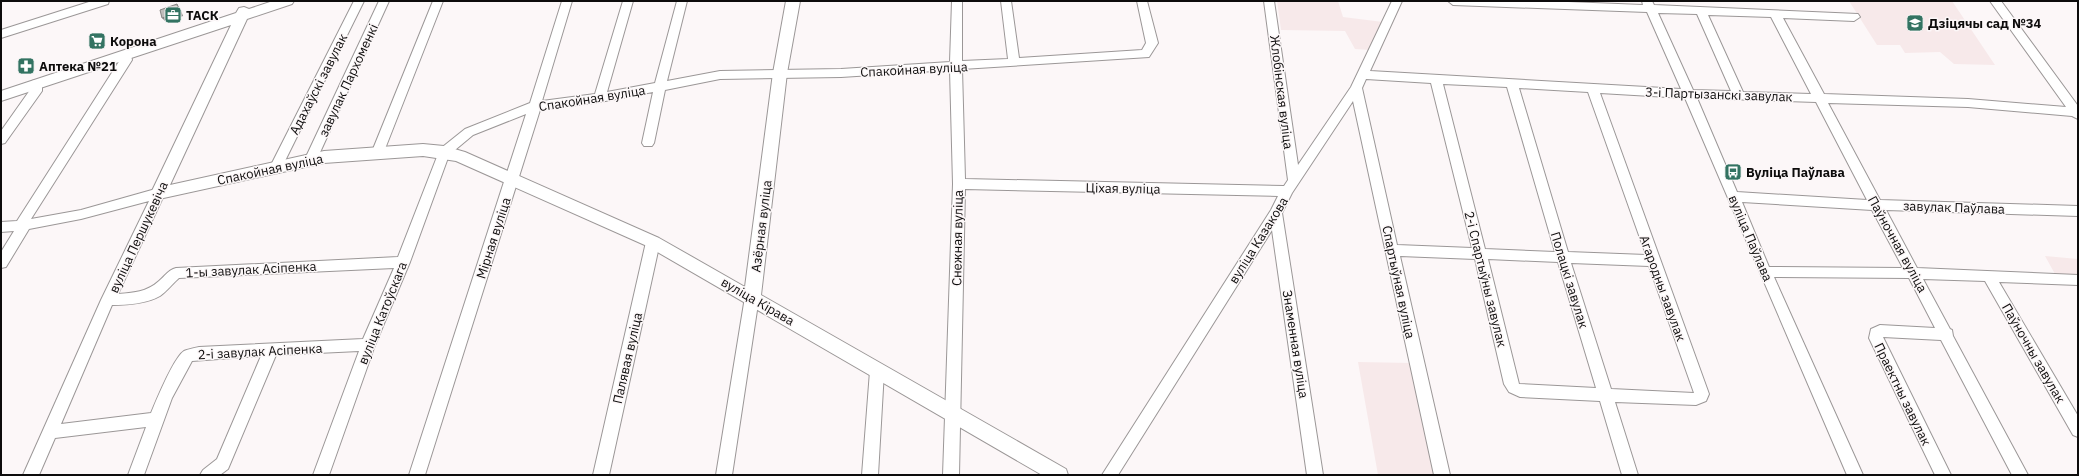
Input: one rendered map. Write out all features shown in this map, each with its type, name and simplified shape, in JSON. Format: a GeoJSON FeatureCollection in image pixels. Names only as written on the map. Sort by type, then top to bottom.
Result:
{"type":"FeatureCollection","features":[{"type":"Feature","properties":{"kind":"main road","name":"вуліца Першукевіча"},"geometry":{"type":"LineString","coordinates":[[159,193],[194,115],[250,1]]}},
{"type":"Feature","properties":{"kind":"main road"},"geometry":{"type":"LineString","coordinates":[[1,96],[286,1]]}},
{"type":"Feature","properties":{"kind":"main road","name":"Азёрная вуліца"},"geometry":{"type":"LineString","coordinates":[[752,297],[780,73],[793,1]]}},
{"type":"Feature","properties":{"kind":"main road","name":"Спакойная вуліца"},"geometry":{"type":"LineString","coordinates":[[159,193],[311,159],[424,150],[444,152]]}},
{"type":"Feature","properties":{"kind":"main road","name":"вуліца Кірава"},"geometry":{"type":"LineString","coordinates":[[444,152],[460,156],[653,242],[752,297],[1059,475]]}},
{"type":"Feature","properties":{"kind":"street"},"geometry":{"type":"LineString","coordinates":[[1,34],[104,1]]}},
{"type":"Feature","properties":{"kind":"street","name":"Адахаўскі завулак"},"geometry":{"type":"LineString","coordinates":[[276,166],[359,1]]}},
{"type":"Feature","properties":{"kind":"street","name":"завулак Пархоменкі"},"geometry":{"type":"LineString","coordinates":[[311,159],[384,1]]}},
{"type":"Feature","properties":{"kind":"street"},"geometry":{"type":"LineString","coordinates":[[377,154],[438,1]]}},
{"type":"Feature","properties":{"kind":"street","name":"Мірная вуліца"},"geometry":{"type":"LineString","coordinates":[[417,475],[512,180],[567,1]]}},
{"type":"Feature","properties":{"kind":"street"},"geometry":{"type":"LineString","coordinates":[[600,98],[628,1]]}},
{"type":"Feature","properties":{"kind":"street"},"geometry":{"type":"LineString","coordinates":[[648,143],[660,87],[682,1]]}},
{"type":"Feature","properties":{"kind":"street","name":"Снежная вуліца"},"geometry":{"type":"LineString","coordinates":[[951,475],[959,184],[956,67],[957,1]]}},
{"type":"Feature","properties":{"kind":"street"},"geometry":{"type":"LineString","coordinates":[[1006,1],[1014,62]]}},
{"type":"Feature","properties":{"kind":"street","name":"Спакойная вуліца"},"geometry":{"type":"LineString","coordinates":[[444,152],[469,132],[534,106],[600,98],[720,75],[841,73],[1145,54],[1152,43],[1142,1]]}},
{"type":"Feature","properties":{"kind":"street","name":"Жлобінская вуліца"},"geometry":{"type":"LineString","coordinates":[[1269,1],[1290,187]]}},
{"type":"Feature","properties":{"kind":"street","name":"вуліца Казакова"},"geometry":{"type":"LineString","coordinates":[[1110,475],[1276,213],[1290,187],[1356,88],[1397,1]]}},
{"type":"Feature","properties":{"kind":"street"},"geometry":{"type":"LineString","coordinates":[[1454,1],[1648,5],[1701,11],[1854,17]]}},
{"type":"Feature","properties":{"kind":"street"},"geometry":{"type":"LineString","coordinates":[[1995,1],[2077,113]]}},
{"type":"Feature","properties":{"kind":"street","name":"вуліца Паўлава"},"geometry":{"type":"LineString","coordinates":[[1648,5],[1689,94],[1765,272],[1855,475]]}},
{"type":"Feature","properties":{"kind":"street"},"geometry":{"type":"LineString","coordinates":[[1701,11],[1739,95]]}},
{"type":"Feature","properties":{"kind":"street","name":"Паўночная вуліца"},"geometry":{"type":"LineString","coordinates":[[1775,14],[1818,98],[1947,334],[2020,475]]}},
{"type":"Feature","properties":{"kind":"street"},"geometry":{"type":"LineString","coordinates":[[1,263],[22,226],[126,60],[126,54]]}},
{"type":"Feature","properties":{"kind":"street","name":"3-і Партызанскі завулак"},"geometry":{"type":"LineString","coordinates":[[1363,75],[1689,94],[1968,104],[2077,113]]}},
{"type":"Feature","properties":{"kind":"street","name":"2-і Спартыўны завулак"},"geometry":{"type":"LineString","coordinates":[[1436,79],[1511,384],[1514,388],[1520,391],[1606,395]]}},
{"type":"Feature","properties":{"kind":"street"},"geometry":{"type":"LineString","coordinates":[[1,140],[36,90],[36,84]]}},
{"type":"Feature","properties":{"kind":"street","name":"Полацкі завулак"},"geometry":{"type":"LineString","coordinates":[[1512,84],[1563,258],[1630,475]]}},
{"type":"Feature","properties":{"kind":"street","name":"Спартыўная вуліца"},"geometry":{"type":"LineString","coordinates":[[1356,88],[1442,475]]}},
{"type":"Feature","properties":{"kind":"street","name":"Агародны завулак"},"geometry":{"type":"LineString","coordinates":[[1592,88],[1652,261],[1702,394],[1701,397],[1696,399],[1606,395]]}},
{"type":"Feature","properties":{"kind":"street","name":"вуліца Катоўскага"},"geometry":{"type":"LineString","coordinates":[[321,475],[368,345],[403,262],[444,152]]}},
{"type":"Feature","properties":{"kind":"street","name":"Ціхая вуліца"},"geometry":{"type":"LineString","coordinates":[[959,184],[1290,187]]}},
{"type":"Feature","properties":{"kind":"street","name":"Спакойная вуліца"},"geometry":{"type":"LineString","coordinates":[[1,226],[22,226],[123,203],[159,193]]}},
{"type":"Feature","properties":{"kind":"street","name":"вуліца Першукевіча"},"geometry":{"type":"LineString","coordinates":[[31,475],[108,300],[159,193]]}},
{"type":"Feature","properties":{"kind":"street","name":"завулак Паўлава"},"geometry":{"type":"LineString","coordinates":[[1734,197],[1876,205],[2078,211]]}},
{"type":"Feature","properties":{"kind":"street","name":"Знаменная вуліца"},"geometry":{"type":"LineString","coordinates":[[1276,213],[1315,475]]}},
{"type":"Feature","properties":{"kind":"street","name":"Палявая вуліца"},"geometry":{"type":"LineString","coordinates":[[601,475],[653,242]]}},
{"type":"Feature","properties":{"kind":"street"},"geometry":{"type":"LineString","coordinates":[[1392,250],[1652,261]]}},
{"type":"Feature","properties":{"kind":"street","name":"1-ы завулак Асіпенка"},"geometry":{"type":"LineString","coordinates":[[108,300],[139,298],[161,288],[167,279],[176,273],[403,262]]}},
{"type":"Feature","properties":{"kind":"street"},"geometry":{"type":"LineString","coordinates":[[1765,272],[1913,273],[2078,280]]}},
{"type":"Feature","properties":{"kind":"street","name":"Паўночны завулак"},"geometry":{"type":"LineString","coordinates":[[1989,276],[2078,430]]}},
{"type":"Feature","properties":{"kind":"street","name":"Азёрная вуліца"},"geometry":{"type":"LineString","coordinates":[[724,475],[752,297]]}},
{"type":"Feature","properties":{"kind":"street","name":"Праектны завулак"},"geometry":{"type":"LineString","coordinates":[[1943,475],[1876,338],[1876,334],[1880,331],[1947,334]]}},
{"type":"Feature","properties":{"kind":"street","name":"2-і завулак Асіпенка"},"geometry":{"type":"LineString","coordinates":[[136,475],[157,419],[181,365],[187,356],[199,353],[368,345]]}},
{"type":"Feature","properties":{"kind":"street"},"geometry":{"type":"LineString","coordinates":[[208,475],[223,464],[272,350]]}},
{"type":"Feature","properties":{"kind":"street"},"geometry":{"type":"LineString","coordinates":[[870,475],[878,371]]}},
{"type":"Feature","properties":{"kind":"street"},"geometry":{"type":"LineString","coordinates":[[49,432],[157,419]]}},
{"type":"Feature","properties":{"kind":"shaded area"},"geometry":{"type":"Polygon","coordinates":[[[1277,1],[1338,1],[1343,17],[1383,22],[1371,50],[1355,49],[1345,31],[1281,30],[1277,1]]]}},
{"type":"Feature","properties":{"kind":"shaded area","name":"Дзіцячы сад №34"},"geometry":{"type":"Polygon","coordinates":[[[1849,1],[1952,1],[1995,65],[1954,64],[1940,52],[1905,53],[1900,45],[1877,45],[1849,1]]]}},
{"type":"Feature","properties":{"kind":"shaded area"},"geometry":{"type":"Polygon","coordinates":[[[2045,256],[2078,259],[2078,276],[2055,274],[2045,256]]]}},
{"type":"Feature","properties":{"kind":"shaded area"},"geometry":{"type":"Polygon","coordinates":[[[1358,362],[1412,363],[1435,475],[1378,475],[1358,362]]]}},
{"type":"Feature","properties":{"kind":"building"},"geometry":{"type":"Polygon","coordinates":[[[177,4],[179,12],[162,18],[160,10],[177,4]]]}},
{"type":"Feature","properties":{"kind":"place","name":"ТАСК"},"geometry":{"type":"Point","coordinates":[173,15]}},
{"type":"Feature","properties":{"kind":"place","name":"Дзіцячы сад №34"},"geometry":{"type":"Point","coordinates":[1915,23]}},
{"type":"Feature","properties":{"kind":"place","name":"Корона"},"geometry":{"type":"Point","coordinates":[97,41]}},
{"type":"Feature","properties":{"kind":"place","name":"Аптека №21"},"geometry":{"type":"Point","coordinates":[26,66]}},
{"type":"Feature","properties":{"kind":"place","name":"Вуліца Паўлава"},"geometry":{"type":"Point","coordinates":[1733,172]}}]}
